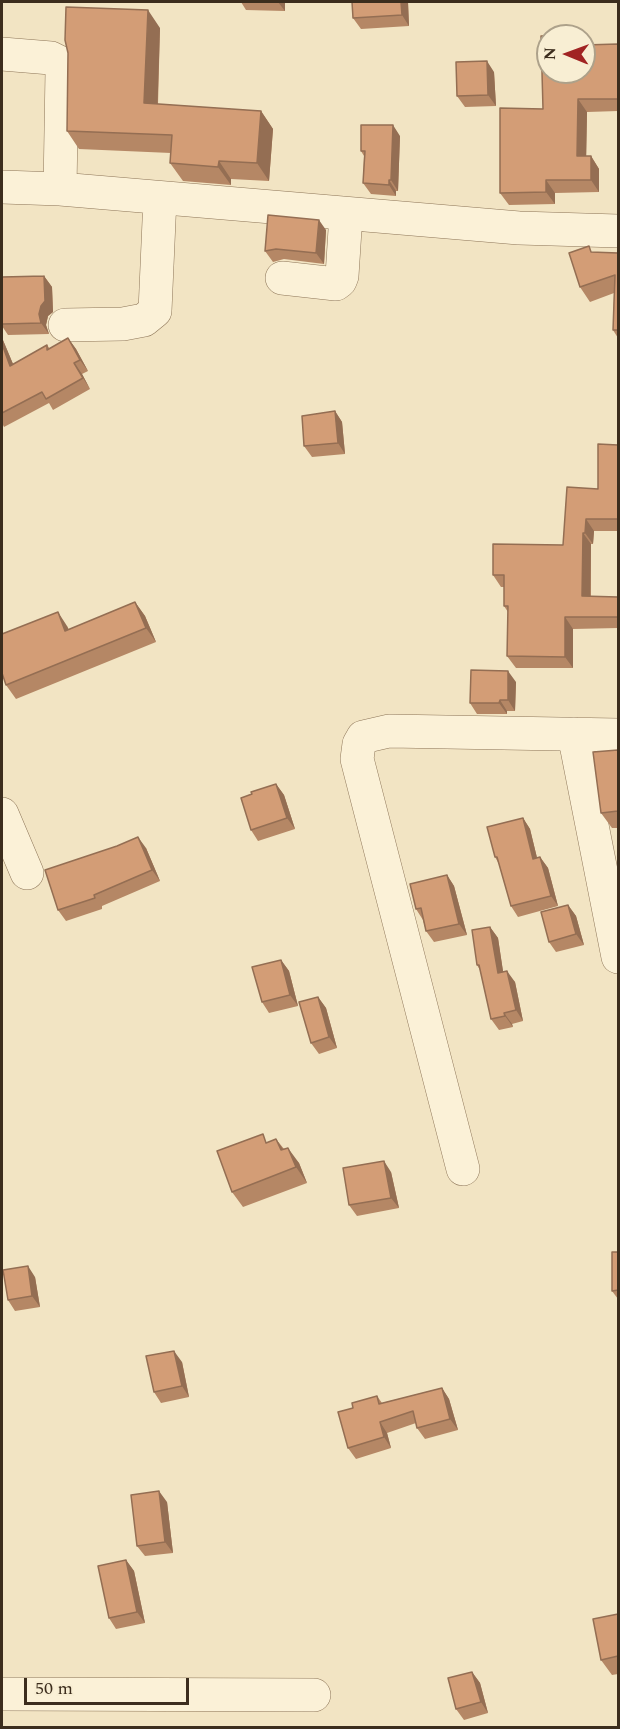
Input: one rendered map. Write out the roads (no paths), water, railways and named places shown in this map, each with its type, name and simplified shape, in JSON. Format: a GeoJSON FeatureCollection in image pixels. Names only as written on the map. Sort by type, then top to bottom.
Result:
{"type":"FeatureCollection","features":[{"type":"Feature","properties":{"kind":"street"},"geometry":{"type":"LineString","coordinates":[[2,54],[51,58],[59,62],[62,71],[60,189]]}},
{"type":"Feature","properties":{"kind":"street"},"geometry":{"type":"LineString","coordinates":[[2,187],[60,189],[519,228],[618,231]]}},
{"type":"Feature","properties":{"kind":"street"},"geometry":{"type":"LineString","coordinates":[[65,325],[123,324],[144,320],[155,311],[160,198]]}},
{"type":"Feature","properties":{"kind":"street"},"geometry":{"type":"LineString","coordinates":[[282,278],[336,284],[340,281],[346,214]]}},
{"type":"Feature","properties":{"kind":"street"},"geometry":{"type":"LineString","coordinates":[[463,1169],[357,759],[359,744],[363,737],[389,730],[618,735]]}},
{"type":"Feature","properties":{"kind":"street"},"geometry":{"type":"LineString","coordinates":[[574,734],[618,957]]}},
{"type":"Feature","properties":{"kind":"street"},"geometry":{"type":"LineString","coordinates":[[2,814],[27,873]]}},
{"type":"Feature","properties":{"kind":"street"},"geometry":{"type":"LineString","coordinates":[[4,1694],[314,1695]]}}]}
